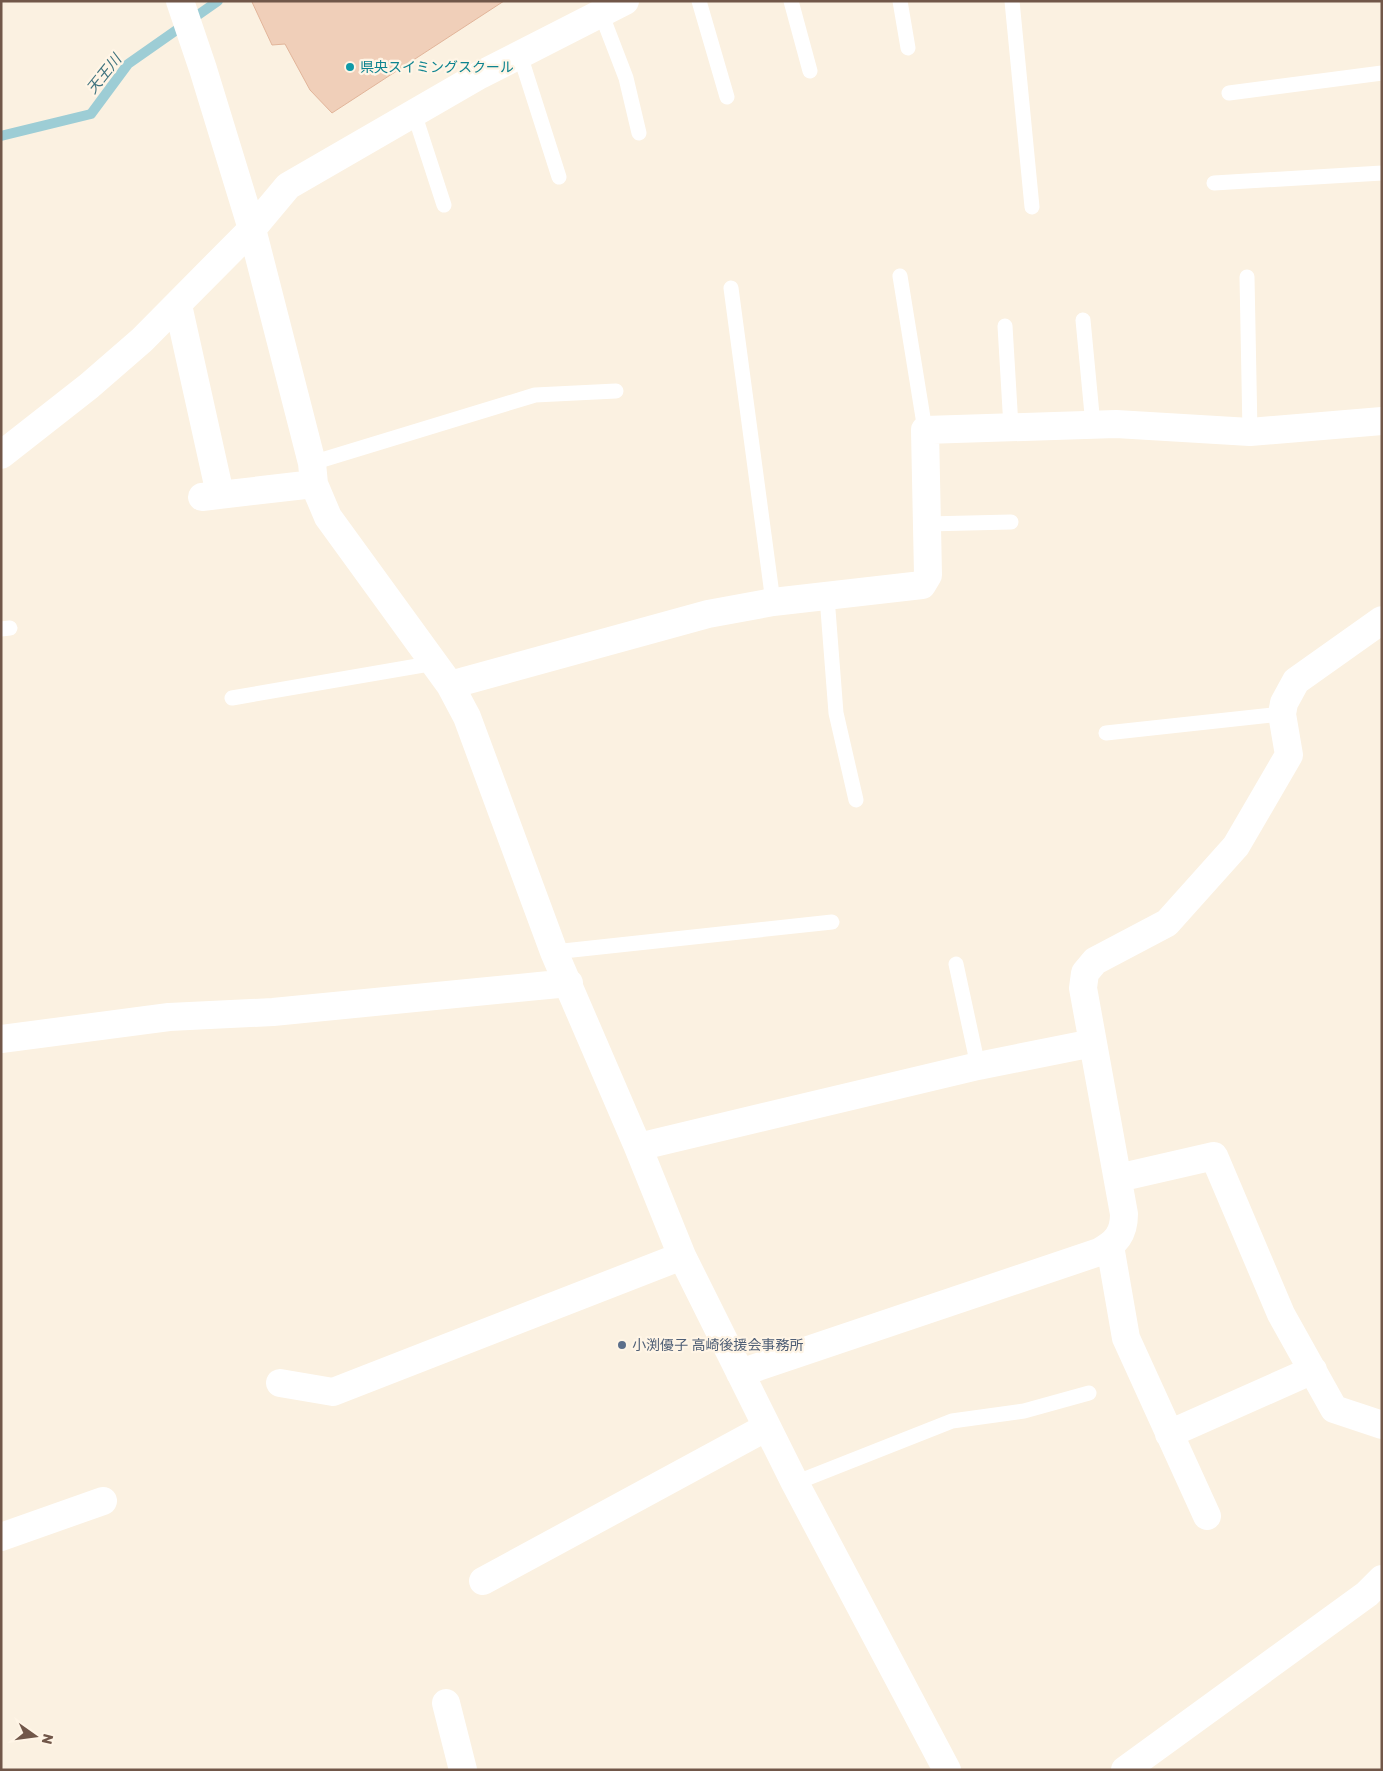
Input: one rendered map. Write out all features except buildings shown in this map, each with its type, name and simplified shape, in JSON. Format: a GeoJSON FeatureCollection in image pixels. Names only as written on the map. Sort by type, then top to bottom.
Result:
{"type":"FeatureCollection","features":[{"type":"Feature","properties":{"kind":"street"},"geometry":{"type":"LineString","coordinates":[[180,1],[252,229],[313,474],[328,518],[435,663],[450,685],[467,717],[554,952],[638,1146],[682,1256],[795,1483],[947,1770]]}},
{"type":"Feature","properties":{"kind":"street"},"geometry":{"type":"LineString","coordinates":[[1,455],[89,386],[142,340],[252,229],[288,186],[480,75],[613,7]]}},
{"type":"Feature","properties":{"kind":"street"},"geometry":{"type":"LineString","coordinates":[[178,305],[210,496],[313,474]]}},
{"type":"Feature","properties":{"kind":"street"},"geometry":{"type":"LineString","coordinates":[[450,685],[708,614],[773,602],[922,585],[928,575],[926,430],[1116,424],[1250,432],[1382,420]]}},
{"type":"Feature","properties":{"kind":"street"},"geometry":{"type":"LineString","coordinates":[[740,1373],[1089,1256],[1110,1246],[1119,1237],[1124,1226],[1124,1214],[1083,988],[1085,973],[1095,961],[1167,923],[1236,846],[1289,755],[1282,714],[1284,703],[1296,681],[1382,620]]}},
{"type":"Feature","properties":{"kind":"street"},"geometry":{"type":"LineString","coordinates":[[1,1039],[169,1017],[273,1012],[569,983]]}},
{"type":"Feature","properties":{"kind":"street"},"geometry":{"type":"LineString","coordinates":[[638,1146],[978,1066],[1093,1043]]}},
{"type":"Feature","properties":{"kind":"street"},"geometry":{"type":"LineString","coordinates":[[1118,1178],[1214,1156],[1281,1314],[1334,1409],[1382,1425]]}},
{"type":"Feature","properties":{"kind":"street"},"geometry":{"type":"LineString","coordinates":[[1110,1246],[1126,1338],[1207,1516]]}},
{"type":"Feature","properties":{"kind":"street"},"geometry":{"type":"LineString","coordinates":[[280,1383],[333,1392],[682,1256]]}},
{"type":"Feature","properties":{"kind":"street"},"geometry":{"type":"LineString","coordinates":[[1169,1434],[1313,1370]]}},
{"type":"Feature","properties":{"kind":"street"},"geometry":{"type":"LineString","coordinates":[[483,1581],[767,1427]]}},
{"type":"Feature","properties":{"kind":"street"},"geometry":{"type":"LineString","coordinates":[[1,1537],[104,1501]]}},
{"type":"Feature","properties":{"kind":"street"},"geometry":{"type":"LineString","coordinates":[[1125,1770],[1366,1594],[1382,1579]]}},
{"type":"Feature","properties":{"kind":"street"},"geometry":{"type":"LineString","coordinates":[[446,1703],[463,1770]]}},
{"type":"Feature","properties":{"kind":"lane"},"geometry":{"type":"LineString","coordinates":[[699,1],[727,97]]}},
{"type":"Feature","properties":{"kind":"lane"},"geometry":{"type":"LineString","coordinates":[[791,1],[810,71]]}},
{"type":"Feature","properties":{"kind":"lane"},"geometry":{"type":"LineString","coordinates":[[900,1],[908,48]]}},
{"type":"Feature","properties":{"kind":"lane"},"geometry":{"type":"LineString","coordinates":[[1012,1],[1032,207]]}},
{"type":"Feature","properties":{"kind":"lane"},"geometry":{"type":"LineString","coordinates":[[613,7],[626,78],[640,133]]}},
{"type":"Feature","properties":{"kind":"lane"},"geometry":{"type":"LineString","coordinates":[[520,55],[560,177]]}},
{"type":"Feature","properties":{"kind":"lane"},"geometry":{"type":"LineString","coordinates":[[1229,93],[1382,73]]}},
{"type":"Feature","properties":{"kind":"lane"},"geometry":{"type":"LineString","coordinates":[[414,113],[444,205]]}},
{"type":"Feature","properties":{"kind":"lane"},"geometry":{"type":"LineString","coordinates":[[1214,183],[1382,174]]}},
{"type":"Feature","properties":{"kind":"lane"},"geometry":{"type":"LineString","coordinates":[[900,276],[926,430]]}},
{"type":"Feature","properties":{"kind":"lane"},"geometry":{"type":"LineString","coordinates":[[1247,277],[1250,432]]}},
{"type":"Feature","properties":{"kind":"lane"},"geometry":{"type":"LineString","coordinates":[[731,288],[773,602]]}},
{"type":"Feature","properties":{"kind":"lane"},"geometry":{"type":"LineString","coordinates":[[1083,320],[1093,425]]}},
{"type":"Feature","properties":{"kind":"lane"},"geometry":{"type":"LineString","coordinates":[[1005,326],[1011,427]]}},
{"type":"Feature","properties":{"kind":"lane"},"geometry":{"type":"LineString","coordinates":[[313,474],[535,395],[616,391]]}},
{"type":"Feature","properties":{"kind":"lane"},"geometry":{"type":"LineString","coordinates":[[927,524],[1011,522]]}},
{"type":"Feature","properties":{"kind":"lane"},"geometry":{"type":"LineString","coordinates":[[827,597],[836,713],[856,800]]}},
{"type":"Feature","properties":{"kind":"lane"},"geometry":{"type":"LineString","coordinates":[[232,698],[435,663]]}},
{"type":"Feature","properties":{"kind":"lane"},"geometry":{"type":"LineString","coordinates":[[1106,733],[1282,714]]}},
{"type":"Feature","properties":{"kind":"lane"},"geometry":{"type":"LineString","coordinates":[[554,952],[832,922]]}},
{"type":"Feature","properties":{"kind":"lane"},"geometry":{"type":"LineString","coordinates":[[956,964],[978,1066]]}},
{"type":"Feature","properties":{"kind":"lane"},"geometry":{"type":"LineString","coordinates":[[795,1483],[952,1421],[1024,1411],[1089,1394]]}},
{"type":"Feature","properties":{"kind":"waterway","name":"天王川"},"geometry":{"type":"LineString","coordinates":[[1,136],[91,114],[128,64],[218,1]]}},
{"type":"Feature","properties":{"kind":"place","name":"県央スイミングスクール"},"geometry":{"type":"Point","coordinates":[350,67]}},
{"type":"Feature","properties":{"kind":"place","name":"小渕優子 高崎後援会事務所"},"geometry":{"type":"Point","coordinates":[622,1345]}}]}
